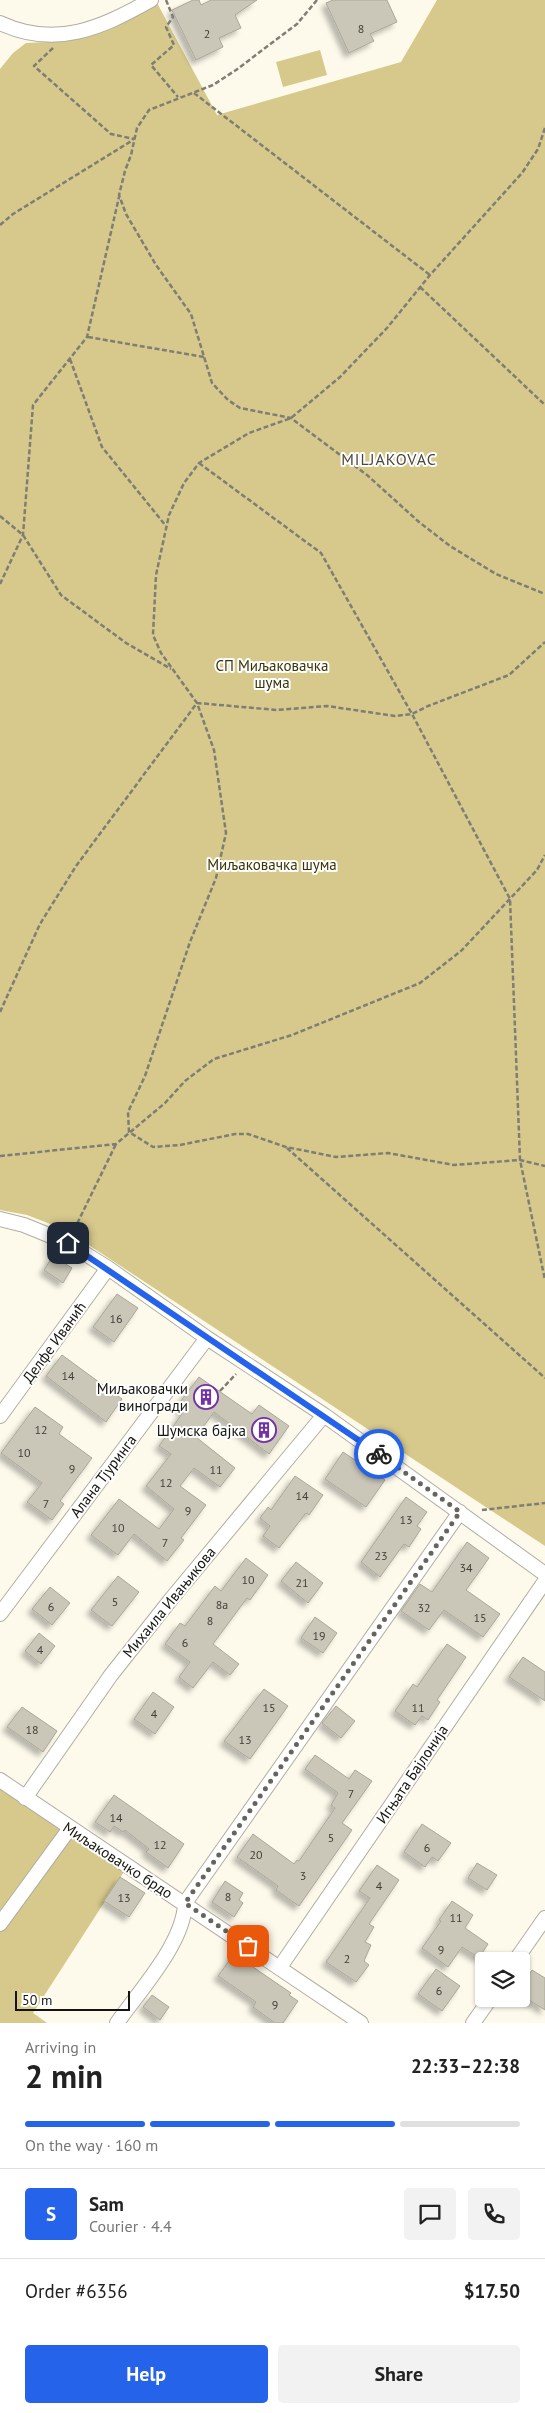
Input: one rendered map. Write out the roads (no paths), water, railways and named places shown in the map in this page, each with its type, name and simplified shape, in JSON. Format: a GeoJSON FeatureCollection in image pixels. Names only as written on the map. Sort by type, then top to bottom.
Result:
{"type":"FeatureCollection","features":[{"type":"Feature","properties":{"kind":"street"},"geometry":{"type":"LineString","coordinates":[[0,23],[27,33],[45,36],[66,35],[83,31],[120,17],[151,0]]}},
{"type":"Feature","properties":{"kind":"street"},"geometry":{"type":"LineString","coordinates":[[0,1219],[24,1225],[68,1243],[108,1268],[207,1338],[324,1415],[545,1574]]}},
{"type":"Feature","properties":{"kind":"street","name":"Делфе Иванић"},"geometry":{"type":"LineString","coordinates":[[0,1416],[108,1268]]}},
{"type":"Feature","properties":{"kind":"street","name":"Алана Тјуринга"},"geometry":{"type":"LineString","coordinates":[[0,1614],[207,1338]]}},
{"type":"Feature","properties":{"kind":"street","name":"Михаила Ивањикова"},"geometry":{"type":"LineString","coordinates":[[25,1798],[111,1675],[172,1598],[324,1415]]}},
{"type":"Feature","properties":{"kind":"street"},"geometry":{"type":"LineString","coordinates":[[117,2023],[178,1935],[185,1915],[185,1903],[460,1512]]}},
{"type":"Feature","properties":{"kind":"street","name":"Игњата Бајлонија"},"geometry":{"type":"LineString","coordinates":[[280,1967],[545,1581]]}},
{"type":"Feature","properties":{"kind":"street","name":"Миљаковачко брдо"},"geometry":{"type":"LineString","coordinates":[[0,1780],[361,2023]]}},
{"type":"Feature","properties":{"kind":"street"},"geometry":{"type":"LineString","coordinates":[[0,1924],[70,1828]]}},
{"type":"Feature","properties":{"kind":"street"},"geometry":{"type":"LineString","coordinates":[[521,1952],[545,1918]]}},
{"type":"Feature","properties":{"kind":"street"},"geometry":{"type":"LineString","coordinates":[[473,2023],[484,2007]]}},
{"type":"Feature","properties":{"kind":"place","name":"Миљаковачки виногради"},"geometry":{"type":"Point","coordinates":[206,1397]}},
{"type":"Feature","properties":{"kind":"place","name":"Шумска бајка"},"geometry":{"type":"Point","coordinates":[264,1430]}},
{"type":"Feature","properties":{"kind":"district","name":"MILJAKOVAC"},"geometry":{"type":"Point","coordinates":[389,459]}},
{"type":"Feature","properties":{"kind":"park label","name":"СП Миљаковачка шума"},"geometry":{"type":"Point","coordinates":[272,674]}},
{"type":"Feature","properties":{"kind":"park label","name":"Миљаковачка шума"},"geometry":{"type":"Point","coordinates":[272,864]}}]}
